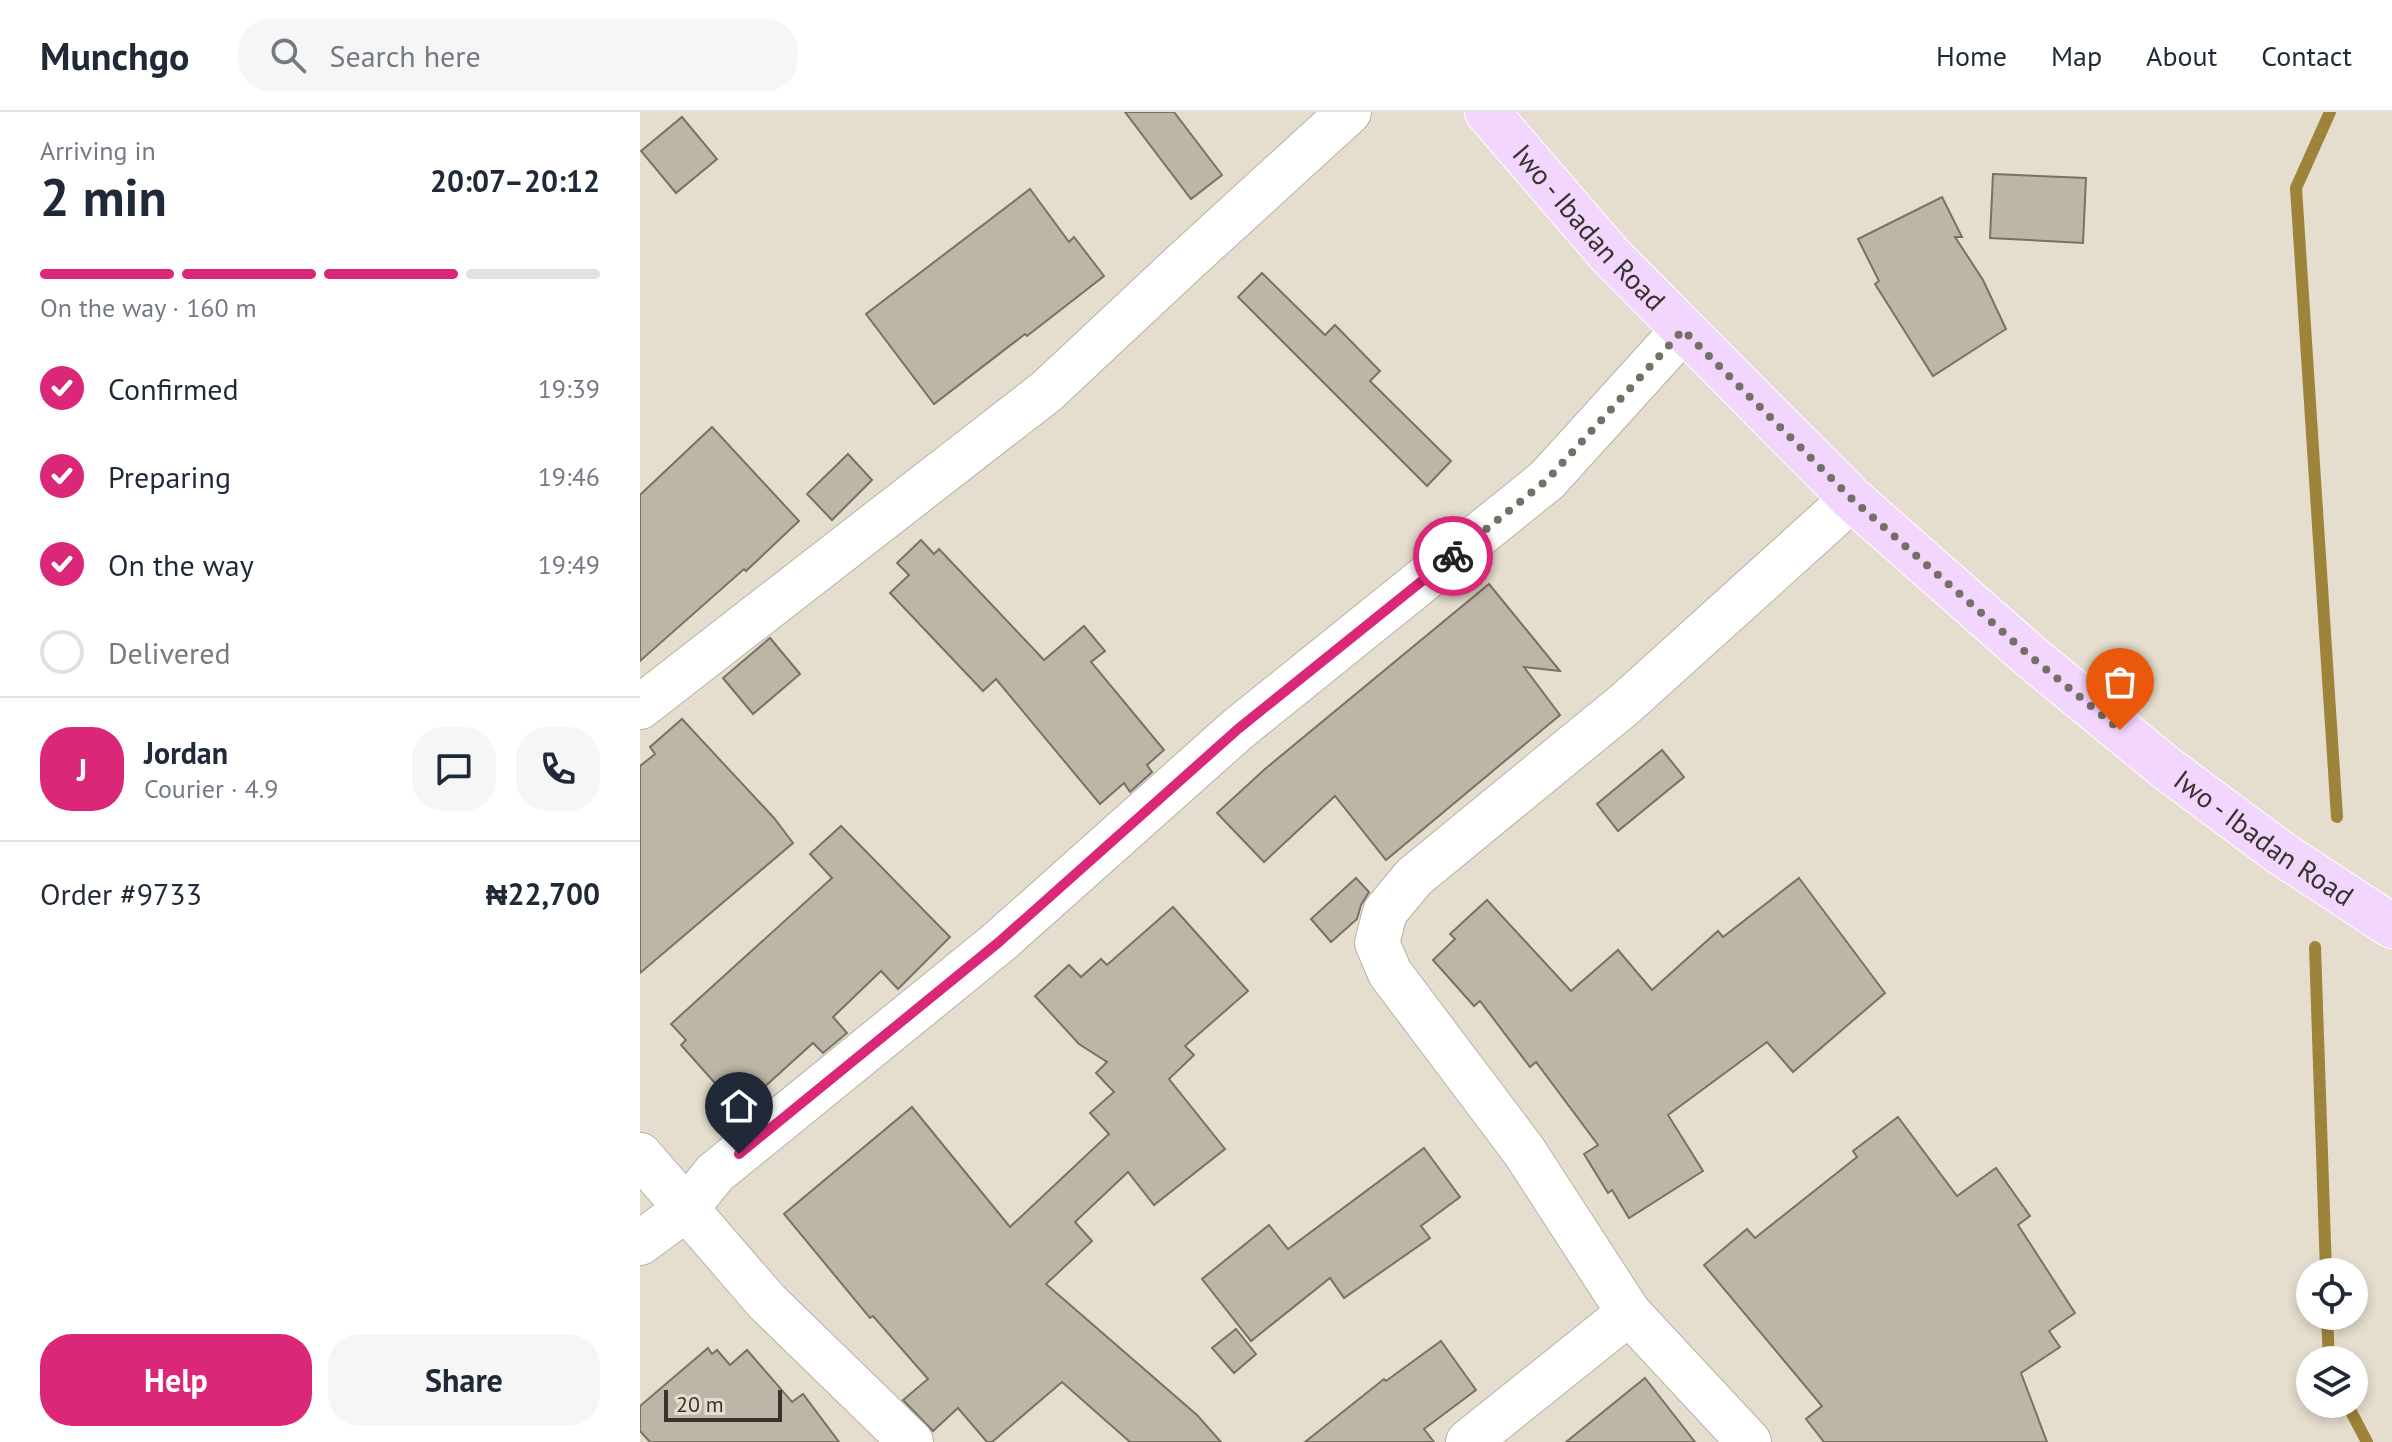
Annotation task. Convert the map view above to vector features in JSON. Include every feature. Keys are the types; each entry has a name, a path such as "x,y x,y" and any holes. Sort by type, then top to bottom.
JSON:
{"main road":[{"name":"Iwo - Ibadan Road","path":"1487,112 1610,255 1852,499 2030,656 2165,767 2282,854 2392,926"}],"street":[{"path":"640,707 1047,391 1349,112"},
{"path":"640,1243 686,1209 715,1173 999,942 1238,729 1547,480 1683,330"},
{"path":"1749,1442 1629,1313 1524,1151 1390,973 1377,943 1385,912 1414,877 1625,704 1852,499"},
{"path":"640,1155 767,1302 911,1442"},
{"path":"1468,1442 1629,1313"}],"building":[{"path":"1125,112 1174,112 1222,175 1191,199"},
{"path":"682,117 717,159 676,193 641,151"},
{"path":"1993,174 2086,178 2083,243 1990,238"},
{"path":"1030,189 1069,242 1074,237 1104,276 934,404 866,314"},
{"path":"1942,197 1962,237 1955,237 1983,280 2006,329 1933,376 1875,284 1879,281 1858,239"},
{"path":"1262,273 1325,335 1335,325 1380,371 1370,381 1451,461 1427,486 1238,297"},
{"path":"712,427 799,521 746,571 744,569 640,661 640,495"},
{"path":"848,454 872,480 832,520 807,494"},
{"path":"921,540 934,554 939,549 1044,660 1084,626 1105,651 1091,662 1164,750 1147,765 1152,772 1130,792 1124,783 1100,804 996,679 983,691 890,593 909,575 897,563"},
{"path":"1489,584 1560,671 1524,667 1560,715 1386,860 1335,796 1264,862 1217,813 1265,769"},
{"path":"770,638 800,674 753,714 723,678"},
{"path":"682,719 774,818 793,843 640,973 640,766 655,754 650,747"},
{"path":"1662,750 1684,777 1618,831 1597,804"},
{"path":"841,826 950,937 898,989 881,971 833,1017 847,1033 823,1053 813,1043 739,1110 681,1045 686,1040 671,1024 832,878 810,854"},
{"path":"1356,878 1369,892 1357,919 1331,942 1311,919"},
{"path":"1799,878 1885,993 1793,1072 1767,1042 1668,1115 1703,1171 1629,1218 1612,1190 1608,1193 1584,1154 1598,1145 1536,1062 1530,1067 1480,1001 1474,1006 1433,960 1455,939 1450,934 1487,900 1571,991 1618,950 1652,990 1718,931 1723,937"},
{"path":"1173,907 1248,991 1185,1046 1194,1055 1169,1079 1225,1149 1154,1205 1128,1172 1075,1222 1092,1241 1046,1284 1197,1415 1221,1442 1130,1442 1062,1382 992,1442 987,1442 958,1408 933,1431 903,1400 928,1379 873,1316 870,1318 784,1214 912,1107 1010,1227 1109,1134 1090,1113 1114,1092 1096,1073 1107,1062 1079,1044 1035,996 1069,965 1081,977 1101,959 1107,965"},
{"path":"1898,1117 1957,1196 1996,1168 2030,1216 2018,1225 2075,1313 2049,1331 2060,1347 2021,1373 2047,1442 1824,1442 1806,1419 1822,1406 1704,1265 1747,1229 1755,1238 1857,1157 1853,1151"},
{"path":"1424,1148 1460,1197 1421,1226 1430,1238 1344,1298 1330,1278 1251,1341 1202,1279 1269,1225 1288,1249"},
{"path":"1236,1329 1256,1354 1234,1373 1212,1348"},
{"path":"1441,1341 1476,1390 1424,1429 1434,1442 1305,1442 1384,1379 1386,1381"},
{"path":"708,1348 712,1354 717,1350 730,1365 747,1350 792,1402 803,1394 839,1442 650,1442 640,1431 640,1406"},
{"path":"1645,1378 1695,1442 1566,1442"}],"waterway":[{"path":"2330,112 2296,188 2337,817"},
{"path":"2315,947 2326,1258"},
{"path":"2328,1330 2328,1346"},
{"path":"2354,1418 2367,1442"}],"way so far":[{"path":"1453,556 1547,480 1683,330 1852,499 2030,656 2120,730"}],"route":[{"path":"739,1154 999,942 1238,729 1453,556"}]}
